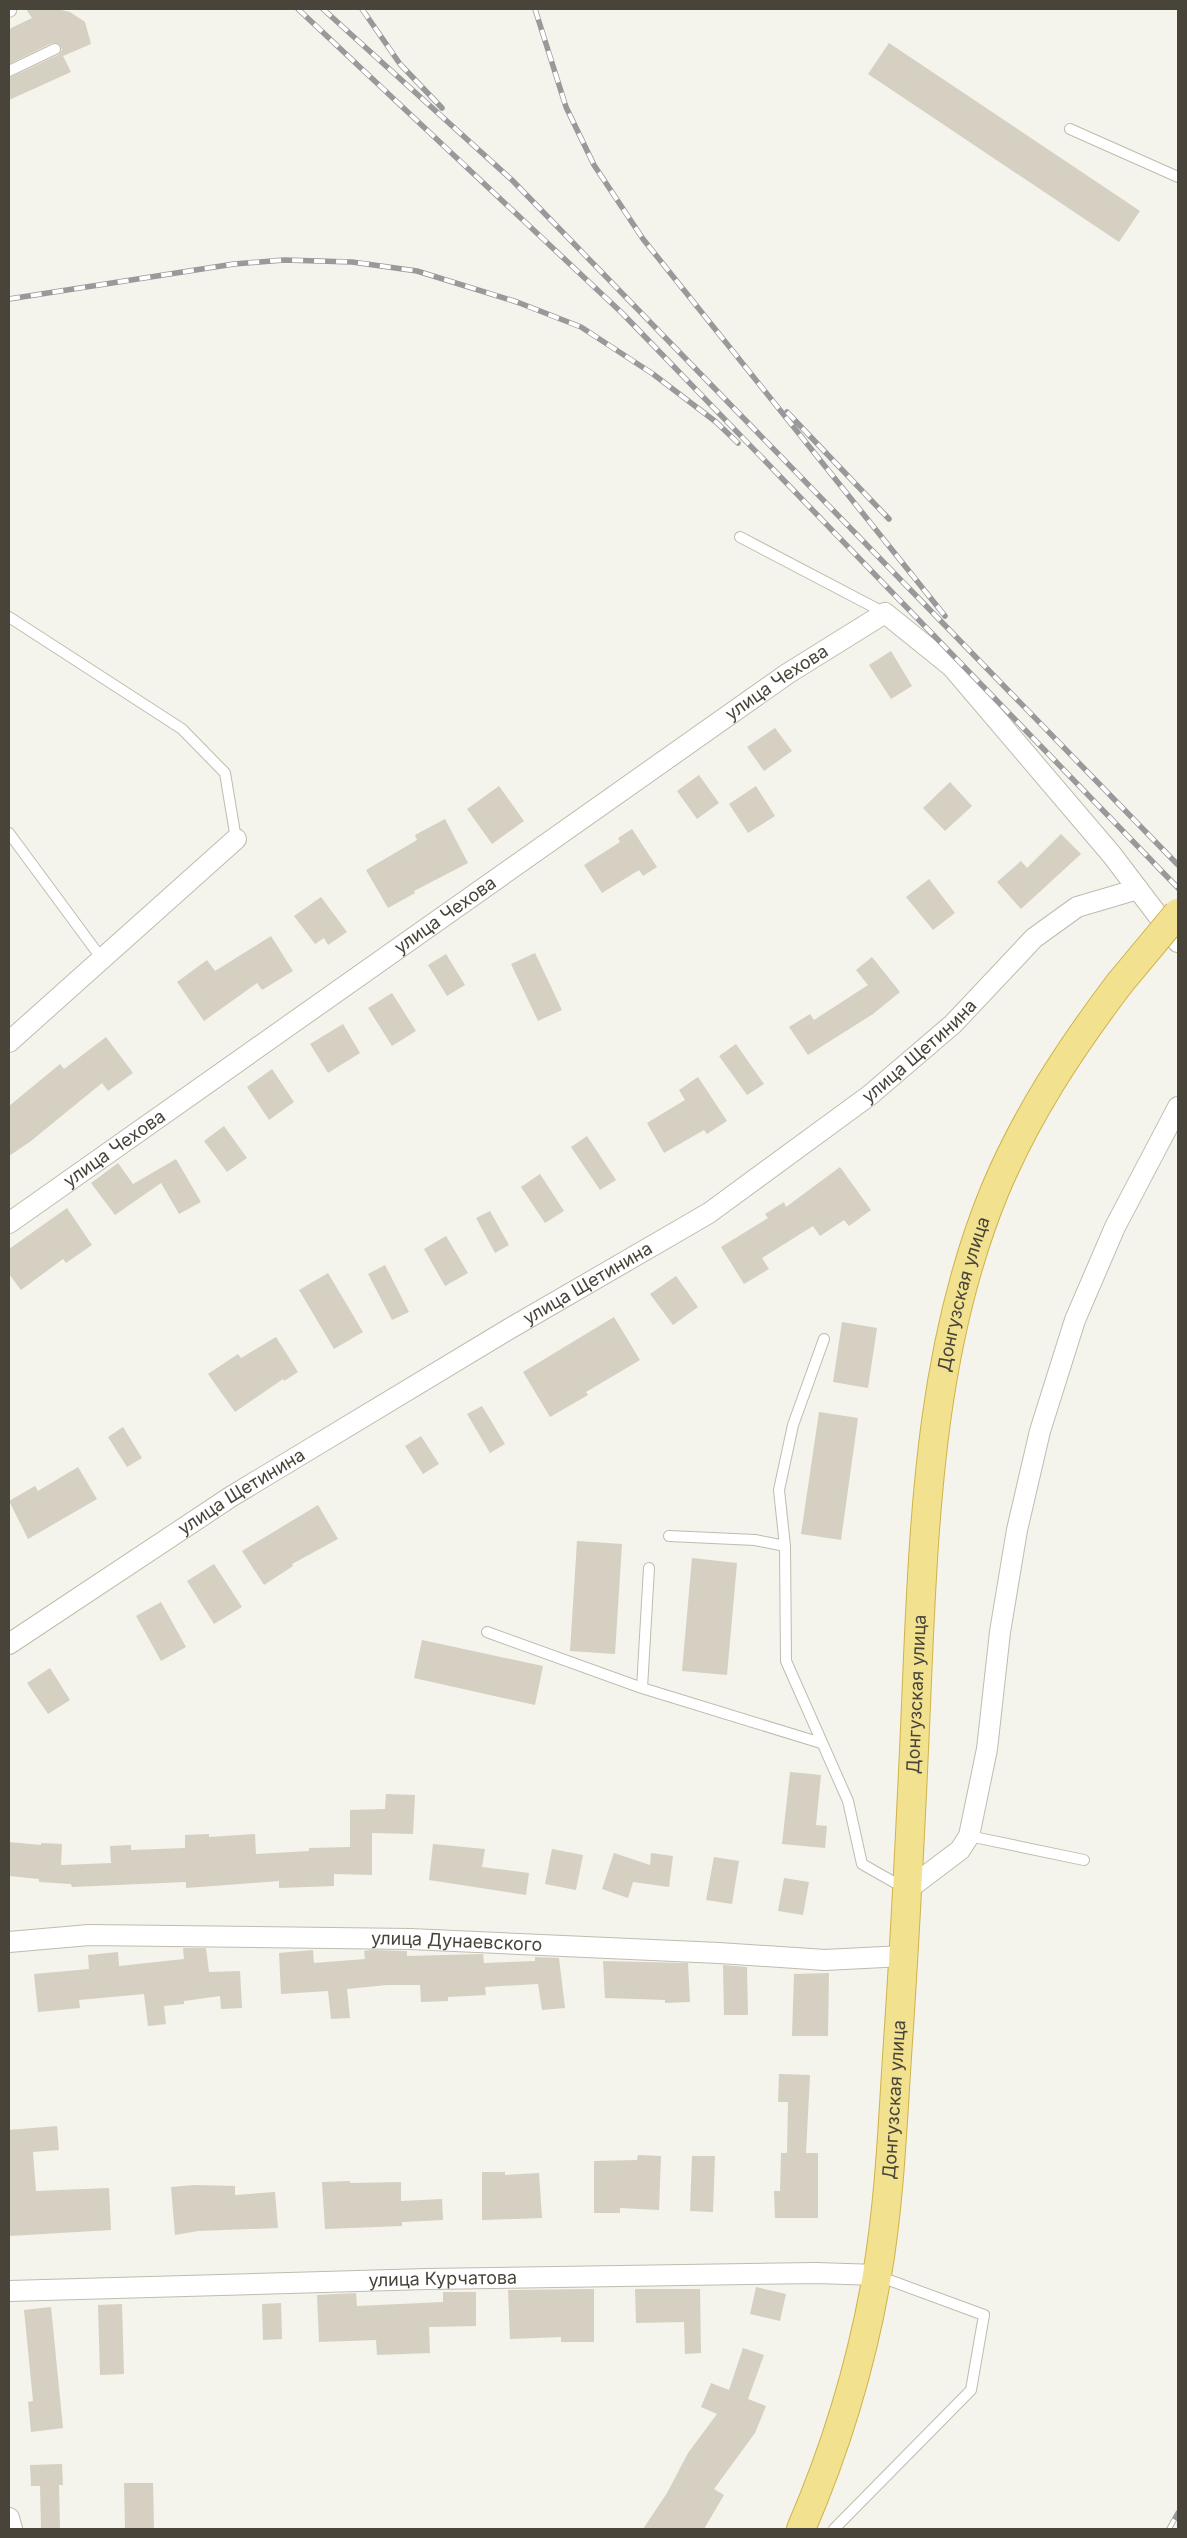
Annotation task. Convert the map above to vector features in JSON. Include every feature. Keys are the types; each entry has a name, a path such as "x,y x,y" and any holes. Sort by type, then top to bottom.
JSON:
{"highway":[{"name":"Донгузская улица","path":"801,2529 820,2486 854,2380 877,2275 888,2187 908,1890 922,1584 933,1438 947,1351 970,1262 999,1182 1031,1116 1072,1046 1119,984 1178,913"}],"street":[{"path":"885,613 952,666 1112,855 1178,942"},
{"name":"улица Чехова","path":"9,1223 787,674 885,613"},
{"path":"9,1042 236,839"},
{"name":"улица Щетинина","path":"9,1644 232,1496 708,1212 870,1096 952,1024 1034,938 1077,907 1138,889"},
{"path":"908,1890 960,1850 969,1836 987,1749 1000,1632 1016,1530 1040,1431 1075,1320 1115,1227 1178,1107"},
{"name":"улица Дунаевского","path":"9,1942 89,1935 410,1939 825,1960 903,1956"},
{"name":"улица Курчатова","path":"9,2291 447,2278 816,2273 877,2275"},
{"path":"9,2518 12,2529"}],"lane":[{"path":"9,12 11,11 10,9"},
{"path":"9,71 55,49"},
{"path":"1070,129 1178,177"},
{"path":"740,537 885,613"},
{"path":"9,618 182,730 225,774 236,839"},
{"path":"9,833 102,959"},
{"path":"824,1339 793,1425 779,1490 785,1546 786,1661 848,1802 862,1864 908,1890"},
{"path":"670,1536 755,1540 785,1546"},
{"path":"642,1688 649,1568"},
{"path":"487,1632 642,1688 821,1743"},
{"path":"969,1836 1084,1860"},
{"path":"834,2529 971,2390 984,2316 877,2275"}],"building":[{"path":"26,9 57,9 70,12 85,22 91,44 63,56 71,72 9,100 9,78 58,55 62,50 59,44 52,43 9,64 9,29 32,18"},
{"path":"889,43 1140,211 1119,242 868,74"},
{"path":"891,651 912,686 891,699 869,665"},
{"path":"775,728 792,751 764,771 747,747"},
{"path":"699,775 719,803 697,819 677,791"},
{"path":"950,782 972,806 945,831 923,808"},
{"path":"499,786 524,821 492,844 467,809"},
{"path":"756,786 775,816 748,833 729,804"},
{"path":"445,819 468,863 414,891 415,893 388,908 366,870 417,840 415,835"},
{"path":"632,829 657,867 643,876 639,870 602,893 584,865 620,842 618,838"},
{"path":"1061,834 1081,854 1021,909 997,882 1021,861 1027,868"},
{"path":"929,879 955,913 933,930 906,897"},
{"path":"321,897 347,932 328,945 324,938 315,944 294,916"},
{"path":"271,936 293,971 262,990 257,983 204,1021 177,982 207,960 215,971"},
{"path":"535,953 562,1010 538,1021 511,964"},
{"path":"446,954 465,985 447,996 428,965"},
{"path":"872,957 900,992 873,1014 808,1055 789,1027 810,1014 814,1020 868,985 856,970"},
{"path":"392,993 416,1031 392,1046 368,1008"},
{"path":"343,1024 360,1053 328,1073 310,1044"},
{"path":"106,1037 133,1073 108,1091 102,1083 31,1141 9,1156 9,1106 60,1064 64,1069"},
{"path":"736,1044 764,1084 747,1095 719,1056"},
{"path":"272,1069 294,1102 269,1120 247,1087"},
{"path":"698,1077 727,1121 707,1134 704,1130 664,1153 647,1123 685,1100 679,1090"},
{"path":"224,1126 247,1158 227,1172 204,1141"},
{"path":"587,1136 616,1180 600,1190 571,1147"},
{"path":"176,1159 201,1202 179,1214 161,1183 115,1215 91,1183 118,1163 133,1184"},
{"path":"840,1167 871,1210 849,1226 844,1220 820,1236 813,1226 762,1258 769,1269 744,1284 721,1247 768,1218 765,1214 784,1202 786,1207"},
{"path":"540,1174 564,1211 545,1223 521,1187"},
{"path":"67,1208 92,1245 66,1263 63,1259 21,1290 9,1274 9,1249"},
{"path":"490,1211 509,1245 495,1253 476,1218"},
{"path":"446,1236 468,1273 445,1286 424,1249"},
{"path":"385,1265 409,1312 392,1320 368,1274"},
{"path":"328,1273 363,1332 334,1349 299,1290"},
{"path":"676,1276 698,1307 673,1325 650,1294"},
{"path":"614,1317 640,1360 586,1392 588,1395 550,1417 523,1372"},
{"path":"842,1322 877,1328 868,1388 833,1382"},
{"path":"276,1337 298,1372 284,1381 283,1379 235,1412 208,1374 238,1354 241,1358"},
{"path":"482,1406 505,1444 490,1453 467,1414"},
{"path":"819,1412 858,1418 841,1540 801,1534"},
{"path":"123,1427 142,1458 127,1467 108,1437"},
{"path":"421,1436 439,1464 423,1474 405,1446"},
{"path":"78,1467 97,1499 28,1539 9,1501 35,1486 38,1491"},
{"path":"318,1505 338,1539 292,1564 293,1566 264,1585 242,1551"},
{"path":"577,1541 622,1544 615,1654 570,1651"},
{"path":"692,1558 737,1563 727,1675 682,1671"},
{"path":"214,1564 242,1607 214,1624 187,1581"},
{"path":"161,1602 186,1647 161,1661 136,1616"},
{"path":"422,1640 543,1666 535,1705 414,1678"},
{"path":"50,1668 70,1700 48,1714 27,1683"},
{"path":"790,1772 821,1775 816,1825 827,1826 825,1848 782,1844"},
{"path":"386,1794 415,1795 413,1834 372,1833 372,1875 334,1874 334,1886 279,1888 279,1881 186,1888 186,1882 72,1887 71,1884 39,1882 39,1879 9,1876 9,1842 41,1845 41,1843 62,1844 61,1865 111,1863 110,1846 131,1845 131,1850 185,1848 185,1835 209,1834 209,1837 255,1834 256,1854 309,1851 309,1848 350,1847 350,1810 385,1809"},
{"path":"433,1844 485,1849 482,1867 529,1873 526,1895 429,1880"},
{"path":"552,1849 583,1855 576,1890 545,1884"},
{"path":"614,1853 650,1865 651,1853 673,1856 669,1887 633,1882 628,1898 602,1889"},
{"path":"714,1857 739,1861 732,1904 706,1900"},
{"path":"784,1878 809,1882 803,1915 778,1911"},
{"path":"183,1948 206,1948 209,1972 240,1971 242,2008 221,2009 220,1996 184,2001 184,2004 164,2006 166,2024 148,2026 144,1994 79,2000 80,2008 38,2012 34,1974 89,1969 88,1955 118,1952 119,1966 184,1959"},
{"path":"313,1950 314,1963 365,1959 364,1951 371,1950 407,1951 407,1956 483,1954 484,1963 535,1961 535,1957 559,1958 565,2008 542,2010 538,1984 485,1987 486,1995 448,1997 448,2001 421,2002 420,1985 387,1985 347,1989 350,2018 331,2019 328,1991 281,1994 279,1953"},
{"path":"603,1961 688,1963 690,2002 665,2003 665,2000 605,1998"},
{"path":"723,1965 747,1967 748,2015 724,2015"},
{"path":"829,1973 828,2036 792,2036 794,1974"},
{"path":"779,2074 810,2075 806,2153 818,2153 818,2218 775,2218 774,2191 780,2191 781,2153 787,2153 788,2102 778,2102"},
{"path":"57,2126 59,2150 33,2152 36,2191 109,2188 111,2230 9,2236 9,2130"},
{"path":"638,2155 661,2156 659,2210 620,2208 620,2213 594,2213 594,2161 637,2160"},
{"path":"692,2156 715,2156 713,2212 690,2211"},
{"path":"482,2172 505,2172 505,2175 539,2173 542,2218 482,2220"},
{"path":"350,2181 350,2183 401,2182 401,2201 442,2199 443,2220 402,2222 402,2226 325,2229 322,2182"},
{"path":"195,2185 235,2186 235,2195 275,2192 278,2228 198,2231 175,2235 171,2187"},
{"path":"756,2287 786,2294 780,2321 750,2314"},
{"path":"594,2289 594,2342 561,2342 561,2337 510,2339 508,2290"},
{"path":"635,2289 700,2289 701,2353 685,2354 684,2322 636,2323"},
{"path":"443,2292 476,2292 476,2326 429,2327 430,2353 377,2355 376,2340 319,2342 317,2295 356,2293 357,2306 443,2302"},
{"path":"281,2303 282,2339 263,2340 262,2304"},
{"path":"122,2304 124,2374 100,2375 98,2305"},
{"path":"51,2307 63,2428 31,2432 28,2402 33,2401 24,2310"},
{"path":"743,2348 764,2355 748,2399 766,2406 755,2433 714,2489 724,2495 704,2529 643,2529 667,2493 688,2453 717,2414 701,2407 711,2383 729,2390"},
{"path":"62,2464 63,2485 59,2485 60,2529 41,2529 40,2486 31,2486 30,2465"},
{"path":"124,2483 153,2483 154,2529 125,2529"}],"railway":[{"path":"298,9 622,313 1178,888"},
{"path":"323,9 512,180 1178,865"},
{"path":"362,9 400,64 442,108"},
{"path":"535,9 566,107 594,165 643,239 945,616"},
{"path":"9,299 234,264 284,260 352,262 417,271 517,302 581,327 653,374 716,422 738,443"},
{"path":"787,412 889,519"},
{"path":"1169,2529 1178,2513"}]}
